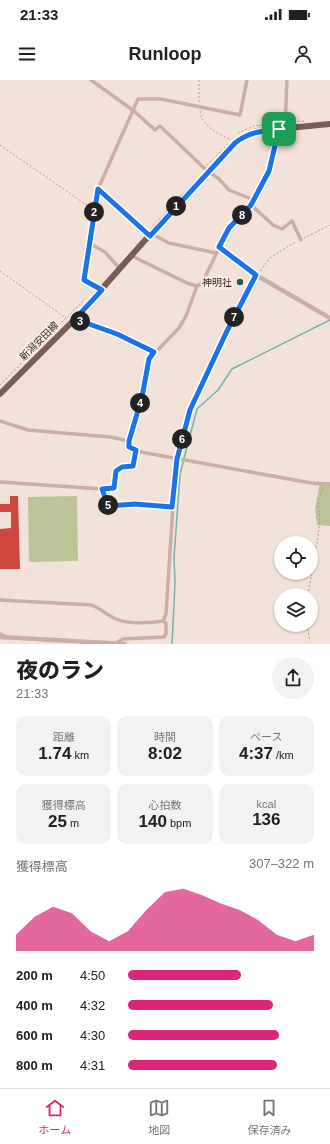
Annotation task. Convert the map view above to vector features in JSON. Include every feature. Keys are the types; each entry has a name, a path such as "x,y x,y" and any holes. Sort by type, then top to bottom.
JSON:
{"main road":[{"name":"新潟安田線","path":"0,394 73,321 235,143 247,134 257,131 330,124"}],"street":[{"path":"92,80 134,111 155,130 160,126 208,171 219,179 229,190 254,200"},
{"path":"102,290 84,280 88,243 98,189 134,111 138,99 161,99 240,115 247,80"},
{"path":"287,80 282,128 269,171 251,205 229,228 202,283 197,286 186,316 179,328 154,352 149,359 142,397 129,441 129,447 136,450 177,459 323,485 330,484"},
{"path":"98,189 151,235 169,243 216,253"},
{"path":"251,205 273,225 282,229 292,221 301,240"},
{"path":"88,243 105,252 120,269"},
{"path":"219,247 256,275 330,318"},
{"path":"132,256 187,283 197,286"},
{"path":"163,621 166,614 172,507 177,459 190,410 226,333 256,275"},
{"path":"73,321 117,334 154,352"},
{"path":"0,421 28,430 110,437 129,441"},
{"path":"0,482 102,489 114,488 116,471 122,467 133,466 136,450"},
{"path":"102,489 108,506 135,504 172,507"},
{"path":"0,600 92,605 118,620 149,623 163,621"},
{"path":"116,644 123,639 164,637 166,634 166,623 163,621"},
{"path":"0,635 7,637 125,644"}],"path":[{"path":"199,80 200,115 210,128 235,143"},
{"path":"0,144 94,211"},
{"path":"256,275 270,258 294,242 330,225"},
{"path":"0,271 73,321"},
{"path":"309,588 320,519 318,502 323,485"},
{"path":"308,632 310,641"}],"green space":[{"path":"320,482 330,482 330,526 317,525 315,509"},
{"path":"77,496 78,561 29,562 28,497"}],"building":[{"path":"10,496 18,496 20,569 0,569 0,529 11,528 11,512 0,512 0,504 10,504"}],"waterway":[{"path":"172,644 175,583 174,558 180,474 197,409 218,390 232,369 330,320"}],"place":[{"name":"神明社","path":"240,282"}],"route":[{"path":"279,129 269,171 251,205 229,228 219,247 256,275 210,366 186,421 177,459 172,507 135,504 108,506 102,489 114,488 116,471 122,467 133,466 136,450 129,447 129,441 142,397 149,359 154,352 117,334 75,319 102,290 84,280 88,243 98,189 119,206 150,236 179,202 241,138 247,134 257,131 279,129"}]}
